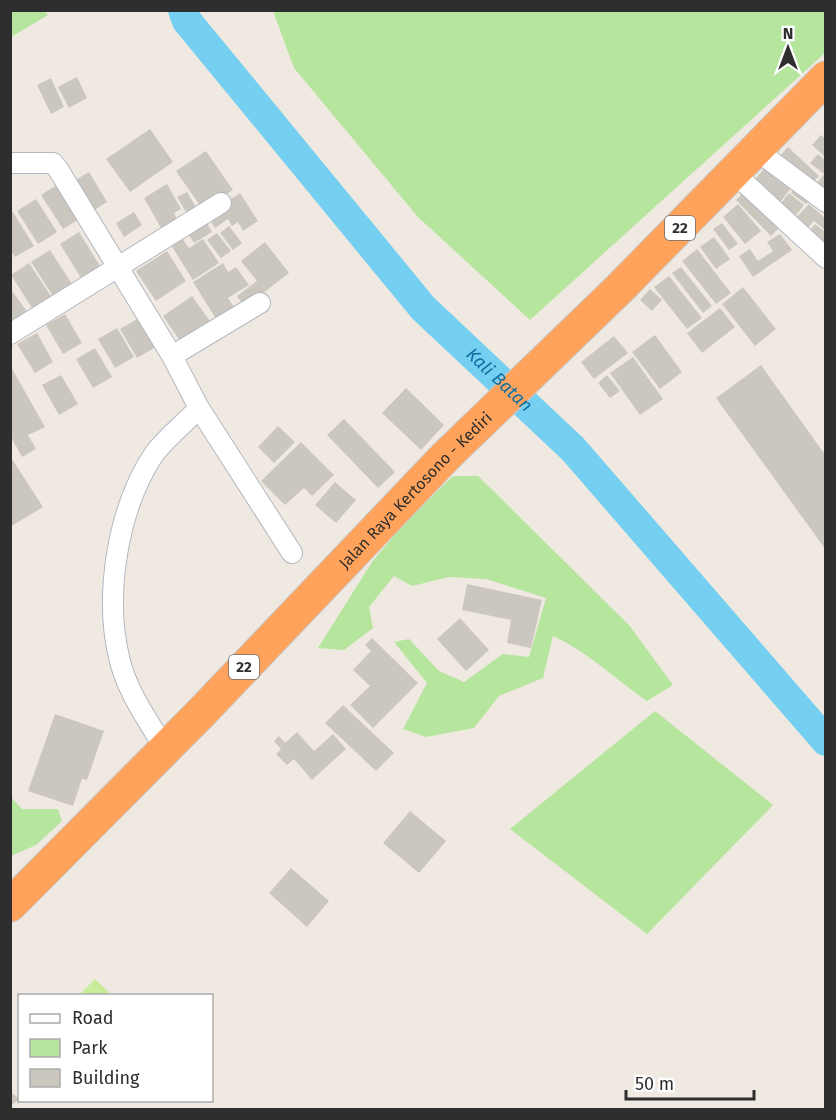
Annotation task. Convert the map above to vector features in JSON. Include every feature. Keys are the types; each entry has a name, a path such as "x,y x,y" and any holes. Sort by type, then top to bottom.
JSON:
{"highway":[{"name":"Jalan Raya Kertosono - Kediri","path":"10,905 164,747 201,713 476,428 734,173 825,78"}],"street":[{"path":"756,150 825,202"},
{"path":"10,163 52,163 64,178 172,356 199,408 292,553"},
{"path":"734,173 825,258"},
{"path":"10,334 221,203"},
{"path":"172,356 260,303"},
{"path":"164,747 138,705 119,658 115,626 118,552 126,508 144,472 156,452 199,408"}],"green space":[{"path":"11,10 44,11 48,15 11,37"},
{"path":"273,11 825,11 825,53 530,320 418,217 294,68"},
{"path":"453,476 478,476 629,625 673,685 647,701 590,658 553,636 543,678 499,696 474,728 426,737 403,729 427,683 394,642 409,639 439,671 464,682 503,654 529,657 546,598 486,579 449,577 412,586 394,576 369,607 373,628 344,650 318,648 372,562 408,519"},
{"path":"655,711 773,805 647,934 510,829"},
{"path":"11,797 22,809 58,809 62,821 36,845 11,856"},
{"path":"95,979 111,994 80,994"}],"building":[{"path":"77,77 87,98 69,108 58,87"},
{"path":"51,78 64,107 51,114 37,85"},
{"path":"150,129 173,162 130,192 106,159"},
{"path":"821,135 826,139 826,158 812,145"},
{"path":"788,147 819,176 809,187 777,159"},
{"path":"206,151 233,190 203,210 176,171"},
{"path":"818,154 826,161 826,198 813,188 824,174 810,163"},
{"path":"768,164 794,184 778,205 751,184"},
{"path":"89,172 107,202 91,212 72,182"},
{"path":"60,183 82,217 63,229 41,195"},
{"path":"167,184 181,209 174,213 177,219 161,228 144,198"},
{"path":"797,185 812,197 806,204 791,193"},
{"path":"745,191 780,227 771,236 736,200"},
{"path":"187,192 196,207 186,212 177,197"},
{"path":"240,193 258,221 243,231 238,222 232,226 228,219 215,228 207,215"},
{"path":"789,193 804,205 792,220 777,208"},
{"path":"36,199 57,232 38,244 17,211"},
{"path":"738,204 761,231 745,244 723,217"},
{"path":"809,204 826,219 826,231 814,221 802,234 791,223"},
{"path":"13,212 34,246 15,257 10,250 10,213"},
{"path":"134,212 142,225 124,237 116,223"},
{"path":"206,221 212,232 194,243 187,232"},
{"path":"722,223 738,244 729,250 713,229"},
{"path":"815,224 826,233 826,242 821,247 806,235"},
{"path":"229,226 242,243 233,250 220,233"},
{"path":"79,232 100,266 81,278 60,244"},
{"path":"217,233 231,251 221,258 207,240"},
{"path":"780,234 792,250 753,277 739,256 750,249 758,261 773,251 767,242"},
{"path":"180,235 189,248 203,239 219,263 193,280 169,242"},
{"path":"714,237 730,259 716,269 700,247"},
{"path":"265,242 289,273 245,307 237,296 257,281 241,261"},
{"path":"697,249 731,293 716,304 682,261"},
{"path":"50,250 72,284 53,296 31,262"},
{"path":"167,251 186,281 156,301 136,271"},
{"path":"29,263 51,296 32,308 11,275"},
{"path":"223,263 228,272 236,267 249,285 228,298 236,310 218,322 193,282"},
{"path":"681,267 712,306 703,313 672,273"},
{"path":"669,276 702,318 687,329 654,287"},
{"path":"743,287 776,329 755,346 722,304"},
{"path":"10,288 28,313 10,325"},
{"path":"650,289 662,300 652,311 640,300"},
{"path":"192,296 212,324 183,345 163,316"},
{"path":"720,308 735,327 702,353 687,333"},
{"path":"65,314 82,343 63,354 46,325"},
{"path":"139,318 156,347 137,358 120,329"},
{"path":"117,328 134,357 115,368 98,339"},
{"path":"37,333 53,362 35,373 17,344"},
{"path":"655,335 682,372 660,389 632,352"},
{"path":"614,336 628,353 594,379 581,362"},
{"path":"95,348 112,377 93,388 76,359"},
{"path":"633,357 663,399 640,415 610,373"},
{"path":"10,365 45,427 28,435 36,449 22,457 10,435"},
{"path":"761,365 826,456 826,550 716,398"},
{"path":"61,375 78,404 59,415 42,385"},
{"path":"607,375 620,391 610,398 598,383"},
{"path":"406,388 444,425 421,450 382,413"},
{"path":"344,419 395,472 378,488 327,435"},
{"path":"278,426 295,442 274,463 258,447"},
{"path":"301,442 334,475 312,496 304,488 285,505 261,481"},
{"path":"10,456 43,507 10,527"},
{"path":"335,482 356,500 336,523 315,505"},
{"path":"467,584 542,600 531,648 507,643 511,620 462,610"},
{"path":"460,618 489,650 466,671 437,639"},
{"path":"372,638 418,683 373,728 350,705 370,686 353,670 371,651 365,645"},
{"path":"343,705 394,753 376,771 325,723"},
{"path":"55,714 104,731 87,780 82,779 73,806 28,791"},
{"path":"297,732 314,751 333,734 346,749 312,780 294,759 287,765 276,754 281,749 274,741 279,736 285,743"},
{"path":"410,811 446,841 419,873 383,843"},
{"path":"291,868 329,901 307,927 269,893"},
{"path":"10,1091 18,1100 10,1107"}],"waterway":[{"name":"Kali Batan","path":"183,10 187,21 423,308 573,449 826,741"}]}
